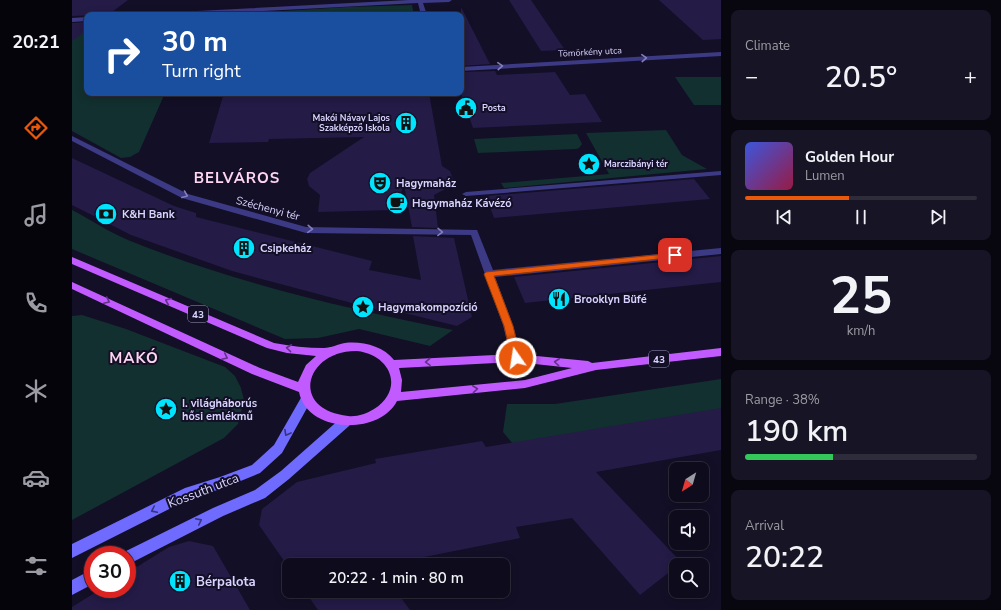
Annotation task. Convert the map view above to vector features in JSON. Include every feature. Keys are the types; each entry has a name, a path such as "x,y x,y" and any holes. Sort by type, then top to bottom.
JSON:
{"main road":[{"name":"43","path":"72,260 274,347 328,352"},
{"name":"43","path":"72,285 305,394"},
{"name":"43","path":"596,366 516,358 391,364 382,355 370,349 356,347 341,348 328,352 317,359 309,368 304,378 305,394 315,411 328,418 345,422 374,416 386,408 394,397 525,384 596,366 721,352"},
{"path":"391,364 396,374 398,386 394,397"},
{"name":"Kossuth utca","path":"72,550 190,492 221,483 256,469 278,449 305,394"},
{"path":"136,553 218,512 260,494 285,475 345,422"},
{"path":"72,588 84,581"}],"street":[{"path":"201,12 344,2 420,2 449,0"},
{"path":"420,2 423,12"},
{"path":"72,20 84,19"},
{"name":"Tömörkény utca","path":"464,69 721,54"},
{"name":"Széchenyi tér","path":"72,138 185,196 306,230 474,232 489,274"},
{"path":"466,194 721,173"},
{"path":"516,358 508,326 489,274 721,251"}],"green space":[{"path":"412,5 413,12 264,12"},
{"path":"84,23 84,96 164,96 139,152 130,157 121,158 72,131 72,24"},
{"path":"675,77 721,77 721,105 694,105"},
{"path":"666,130 682,155 707,169 504,188 501,183 609,174 586,133"},
{"path":"577,134 582,144 576,149 478,153 474,139"},
{"path":"72,210 128,240 207,269 329,303 453,330 430,346 359,329 318,338 285,339 72,249"},
{"path":"82,315 126,329 225,367 235,376 241,388 244,400 238,424 224,438 72,520 72,316"},
{"path":"721,379 721,412 513,444 503,432 507,404 555,404"}],"building":[{"path":"72,0 128,0 112,12 84,12 84,16 72,16"},
{"path":"509,0 531,0 565,50 541,51"},
{"path":"659,0 721,0 721,39 703,40"},
{"path":"464,13 490,64 464,66"},
{"path":"84,22 84,32 72,41 72,23"},
{"path":"495,71 497,75 555,72 570,95 585,94 602,122 473,128 462,96 464,96 464,72"},
{"path":"223,96 430,96 442,166 450,171 453,179 449,187 434,195 438,228 412,227 404,185 394,210 318,212 320,195 309,186 307,179 310,173 364,137 269,139 268,142 209,143"},
{"name":"Csipkeház","path":"72,158 174,206 196,213 196,217 372,261 369,270 421,280 413,236 454,238 472,317 457,326 380,307 378,310 232,271 131,235 72,205"},
{"path":"694,179 710,199 494,218 486,196"},
{"path":"721,256 721,282 525,303 514,277"},
{"path":"721,408 721,450 596,472 677,558 669,558 669,572 640,595 572,518 516,527 520,538 419,558 282,558 259,525 262,509 297,482 376,463 375,459 482,441 486,447"},
{"name":"Bérpalota","path":"189,541 213,546 250,610 72,610 72,607 86,598 136,598 136,567 169,547"},
{"path":"310,598 401,598 410,610 318,610"}],"place":[{"name":"Posta","path":"466,108"},
{"name":"Makói Návay Lajos Szakképző Iskola","path":"406,123"},
{"name":"Marczibányi tér","path":"589,164"},
{"name":"Hagymaház","path":"380,183"},
{"name":"Hagymaház Kávézó","path":"397,203"},
{"name":"K&H Bank","path":"106,214"},
{"name":"Csipkeház","path":"244,248"},
{"name":"Brooklyn Büfé","path":"559,299"},
{"name":"Hagymakompozíció","path":"363,307"},
{"name":"I. világháborús hősi emlékmű","path":"166,409"},
{"name":"Bérpalota","path":"180,581"}],"district":[{"name":"BELVÁROS","path":"237,178"},
{"name":"MAKÓ","path":"134,358"}],"route":[{"path":"516,358 508,326 489,274 675,255"}]}
